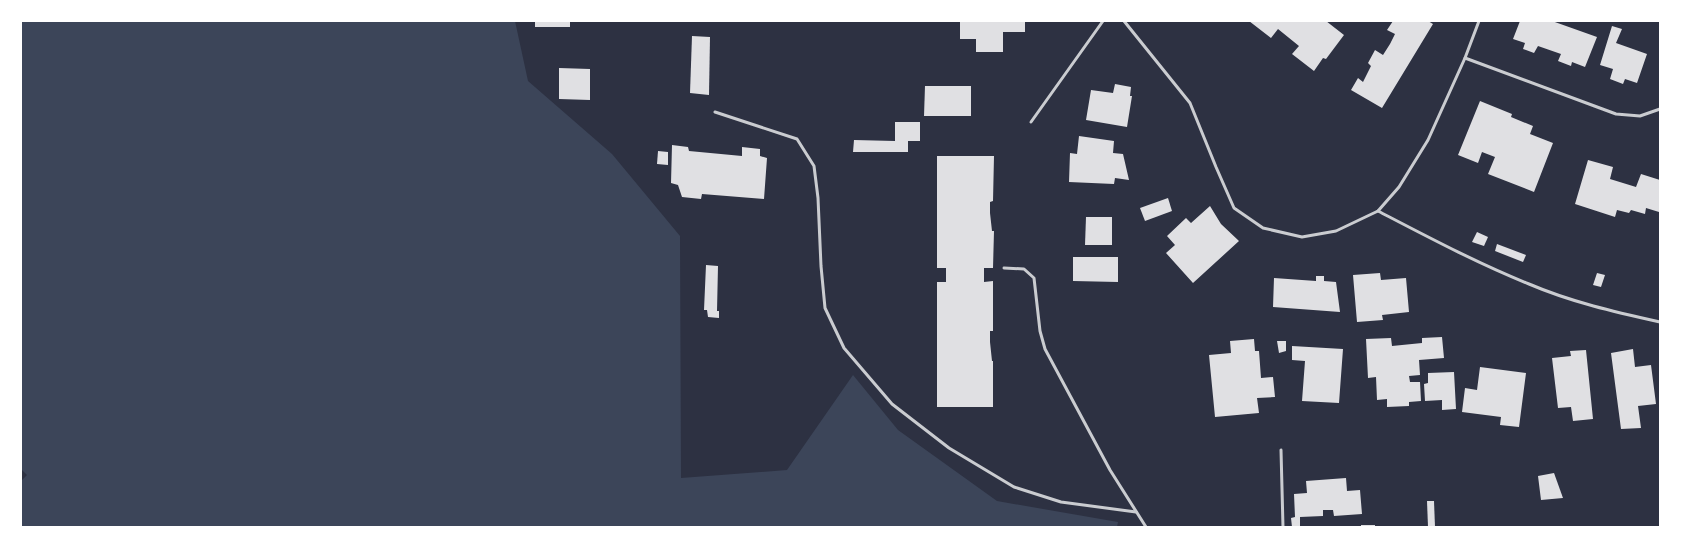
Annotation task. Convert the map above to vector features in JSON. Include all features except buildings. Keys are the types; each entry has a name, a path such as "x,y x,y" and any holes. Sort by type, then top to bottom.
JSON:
{"lane":[{"path":"1031,122 1103,21"},
{"path":"1124,21 1190,102 1216,168 1234,208 1263,228 1302,237 1336,231 1378,211 1399,187 1428,140 1465,58 1479,21"},
{"path":"1465,58 1616,114 1640,116 1660,108"},
{"path":"715,112 797,139 814,166 818,198 821,266 825,308 844,348 892,404 949,448 1014,487 1061,502 1136,512"},
{"path":"1378,211 1439,243 1529,284 1601,309 1660,322"},
{"path":"1004,268 1024,269 1034,278 1040,331 1045,349 1110,470 1146,527"},
{"path":"1281,450 1283,527"}],"shaded area":[{"path":"21,21 515,21 528,81 612,154 680,236 681,478 787,470 853,375 898,430 997,501 1118,522 1117,527 21,527 21,481 27,475 21,469"}]}
